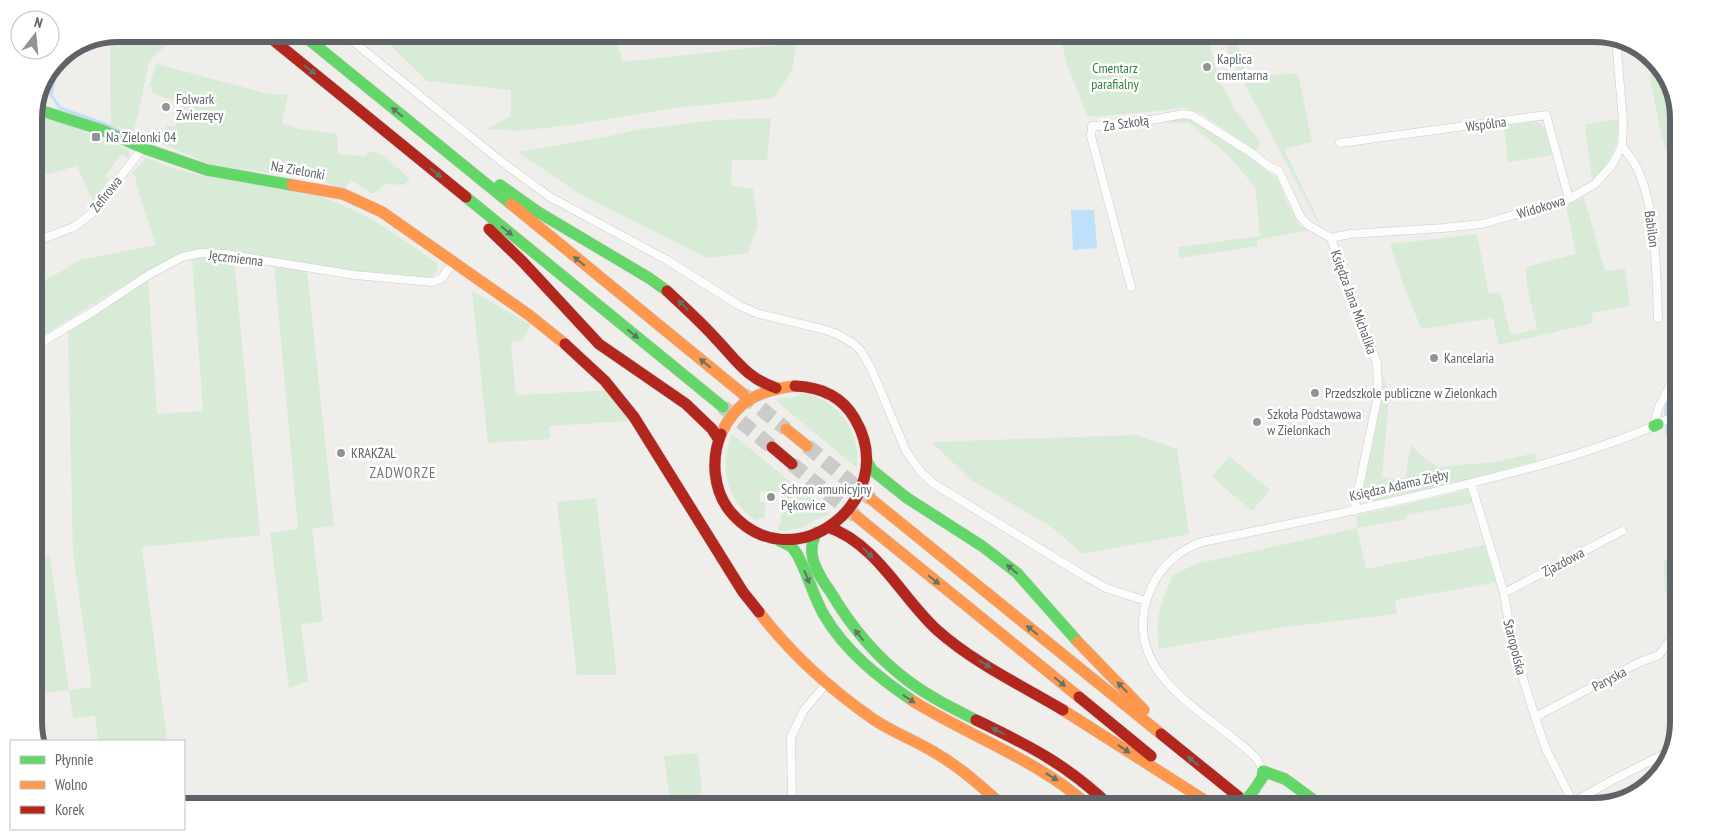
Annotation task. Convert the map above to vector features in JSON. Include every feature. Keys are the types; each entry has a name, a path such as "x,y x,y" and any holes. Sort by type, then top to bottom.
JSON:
{"main road":[{"path":"276,42 723,407"},
{"path":"312,42 743,394"},
{"name":"Na Zielonki","path":"43,111 102,130 143,148 207,170 343,194 382,212 529,315 575,352 605,381 624,404 656,451 743,592 775,634 826,684 875,720 953,764 969,775 994,798"},
{"path":"448,154 510,191 538,212 649,278 679,301 717,340 735,362 762,383 776,388"},
{"path":"455,189 483,224 522,260 586,332 606,350 699,416 716,432 718,440"},
{"path":"1080,798 1047,774 916,704 883,680 841,638 825,616 792,547 746,527 733,515 726,506 715,478 715,455 718,440 729,419 743,404 761,393 776,388 795,386 806,386 838,398 848,408 858,424 865,442 868,463 872,470 907,498 982,546 1017,573 1178,749"},
{"path":"786,430 807,446"},
{"path":"772,447 792,464"},
{"path":"778,540 799,538 817,532 841,518 855,502 863,483 868,463"},
{"path":"871,499 1240,798"},
{"path":"856,516 1202,798"},
{"path":"828,527 841,530 856,541 924,617 970,655 1064,710 1200,798"},
{"path":"817,532 812,539 811,548 818,574 855,630 879,657 893,670 924,692 1059,764 1090,786 1102,798"},
{"path":"1248,798 1262,778 1263,772 1285,779 1311,798"}],"street":[{"path":"354,42 502,162 550,197 667,260 740,306 759,314 826,330 846,338 858,348 867,360 906,452 921,472 934,484 1106,588 1146,601"},
{"name":"Widokowa","path":"1331,238 1350,234 1464,226 1490,222 1569,200 1595,184 1612,165 1622,146 1623,121 1617,47"},
{"name":"Za Szkołą","path":"1132,287 1091,136 1092,126 1117,126 1184,114 1193,116 1279,171"},
{"name":"Wspólna","path":"1340,143 1546,115 1569,200"},
{"name":"Babilon","path":"1622,146 1634,162 1641,178 1651,218 1658,318"},
{"name":"Zefirowa","path":"43,239 74,227 91,214 143,148"},
{"name":"Księdza Jana Michalika","path":"1279,171 1300,216 1308,224 1331,238 1349,294 1377,363 1378,395 1354,511"},
{"name":"Jęczmienna","path":"43,342 150,274 182,257 201,253 224,254 355,275 432,282 441,279 453,262"},
{"path":"1656,425 1658,409 1669,386"},
{"name":"Księdza Adama Zięby","path":"1263,772 1256,756 1175,692 1156,669 1146,647 1143,619 1146,601 1155,579 1167,564 1184,549 1195,544 1354,511 1557,461 1607,445 1670,418"},
{"name":"Staropolska","path":"1471,483 1504,593 1512,643 1535,717 1546,748 1571,798"},
{"name":"Zjazdowa","path":"1504,593 1622,530"},
{"name":"Paryska","path":"1535,717 1640,662 1659,655 1670,640"},
{"path":"792,798 791,737 804,710 826,684"},
{"path":"1584,798 1613,780 1662,755"}],"green space":[{"path":"170,42 149,62 133,132 111,125 110,43"},
{"path":"387,42 616,42 623,62 796,43 792,71 774,98 675,108 578,124 519,131 487,129 511,116 511,90 427,81"},
{"name":"Cmentarz parafialny","path":"1062,42 1210,42 1218,78 1234,108 1261,143 1255,151 1202,114 1185,107 1093,117 1087,115 1068,67"},
{"path":"1226,42 1237,42 1247,77 1298,73 1312,142 1284,149 1320,224 1314,216 1228,52"},
{"path":"156,64 269,94 288,94 282,123 300,129 337,134 338,154 365,156 370,151 384,156 410,179 404,185 386,184 373,194 351,180 344,189 319,180 212,165 145,137 148,130 163,136 167,125 175,127 184,105 151,92 152,87 149,87"},
{"path":"1650,67 1662,85 1668,103 1669,162 1661,133 1651,84"},
{"path":"1182,116 1192,118 1248,154 1278,180 1288,205 1300,226 1309,230 1257,240 1258,246 1179,258 1178,247 1260,236 1255,187 1229,156 1189,123 1163,122"},
{"path":"771,118 767,160 732,160 731,185 753,189 758,226 748,253 707,258 581,195 518,152 641,129 715,120"},
{"path":"43,119 59,121 130,152 128,159 122,154 105,176 109,179 93,201 77,166 43,175"},
{"path":"1620,119 1617,142 1612,154 1605,166 1592,181 1585,124"},
{"path":"1539,122 1545,130 1554,155 1508,162 1504,125"},
{"path":"146,157 186,172 314,194 349,208 375,222 437,263 437,271 429,279 353,273 268,260 181,254 147,271 43,335 43,282 80,260 156,245 136,184 137,179 132,174"},
{"path":"1584,197 1605,271 1625,269 1630,306 1592,313 1593,323 1499,345 1493,318 1424,329 1420,326 1390,244 1477,234 1489,294 1500,292 1511,335 1537,329 1527,286 1526,267 1576,254 1566,206"},
{"path":"201,256 234,259 260,535 142,547 167,740 98,740 95,716 73,718 69,690 92,687 73,554 68,330 148,278 157,414 203,411 192,258"},
{"path":"274,264 307,271 334,526 312,528 323,622 301,624 308,681 289,688 270,533 298,529"},
{"path":"472,291 531,325 522,341 511,342 516,395 613,390 629,421 549,426 550,439 488,443"},
{"path":"1383,374 1389,396 1382,478 1405,478 1411,445 1424,458 1438,467 1496,462 1535,453 1536,461 1374,504 1363,493 1383,391"},
{"path":"804,393 828,403 845,420 855,442 857,468 774,399 793,397"},
{"path":"1670,427 1670,442 1665,429"},
{"path":"732,434 830,514 802,528 790,529 789,531 778,530 781,519 782,492 760,491 760,502 765,502 765,518 756,521 746,513 732,493 728,482 726,458"},
{"path":"1136,435 1177,449 1189,534 1083,554 1050,526 971,480 932,442"},
{"path":"1229,456 1270,490 1252,511 1212,477"},
{"path":"1467,490 1473,503 1407,515 1407,519 1357,528 1356,516"},
{"path":"596,498 617,675 577,675 557,502"},
{"path":"1357,528 1366,569 1486,545 1499,582 1395,600 1397,614 1277,628 1159,649 1158,619 1173,575 1196,564"},
{"path":"1670,555 1670,601 1665,592 1664,561"},
{"path":"43,557 50,557 69,690 44,693"},
{"path":"698,753 702,792 696,798 670,798 664,756"}],"water":[{"path":"1071,210 1094,210 1097,248 1073,250"}],"waterway":[{"path":"55,77 51,95 60,108 127,134"}],"tunnel":[{"path":"743,394 786,429"},
{"path":"723,407 772,447"},
{"path":"807,446 871,499"},
{"path":"792,464 856,516"}],"traffic: fast":[{"path":"312,42 511,204"},
{"path":"43,111 102,130 143,148 207,170 292,185"},
{"path":"500,185 538,212 649,278 667,291"},
{"path":"466,197 723,407"},
{"path":"1654,426 1658,424"},
{"path":"868,463 872,470 907,498 982,546 1017,573 1078,642"},
{"path":"817,532 812,548 816,569 846,616 864,639 884,661 915,686 976,720"},
{"path":"780,541 792,547 797,554 820,608 832,628 852,652 875,673 913,701"},
{"path":"1254,790 1262,778 1263,771 1285,779 1311,798"},
{"path":"1248,798 1254,790"}],"traffic: slow":[{"path":"292,185 343,194 382,212 529,315 565,344"},
{"path":"511,204 743,394"},
{"path":"721,434 734,413 750,399 760,394 795,386"},
{"path":"786,429 807,446"},
{"path":"871,499 1161,734"},
{"path":"856,516 1079,697"},
{"path":"759,612 784,642 812,670 857,708 880,724 944,758 994,798"},
{"path":"1078,642 1144,710"},
{"path":"913,701 1026,762 1048,775 1079,798"},
{"path":"1063,710 1201,798"}],"traffic: jam":[{"path":"276,42 466,197"},
{"path":"489,229 522,261 599,344 686,404 712,429 719,440"},
{"path":"667,291 705,327 743,368 757,379 776,388"},
{"path":"565,344 605,381 634,417 743,592 759,612"},
{"path":"721,434 715,463 715,473 720,493 729,510 754,531 781,539 808,536 833,524 852,504 864,478 866,450 855,419 844,404 830,394 814,388 795,386"},
{"path":"772,447 792,464"},
{"path":"828,527 845,535 875,558 924,617 951,642 998,673 1063,710"},
{"path":"1079,697 1151,756"},
{"path":"976,720 1047,757 1079,779 1101,798"},
{"path":"1161,734 1240,798"}],"place":[{"name":"Kaplica cmentarna","path":"1207,67"},
{"name":"Folwark Zwierzęcy","path":"166,107"},
{"name":"Na Zielonki 04","path":"96,137"},
{"name":"Kancelaria","path":"1434,358"},
{"name":"Przedszkole publiczne w Zielonkach","path":"1315,393"},
{"name":"Szkoła Podstawowa w Zielonkach","path":"1257,422"},
{"name":"KRAKŻAL","path":"341,453"},
{"name":"Schron amunicyjny Pękowice","path":"771,497"}],"district":[{"name":"ZADWORZE","path":"403,473"}]}
